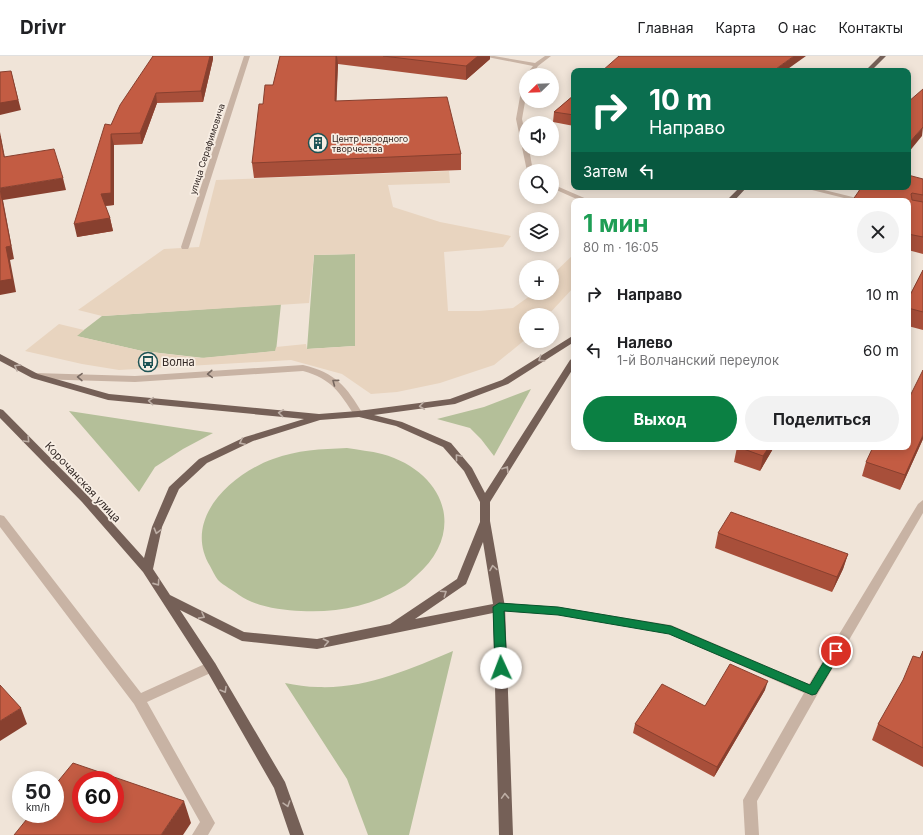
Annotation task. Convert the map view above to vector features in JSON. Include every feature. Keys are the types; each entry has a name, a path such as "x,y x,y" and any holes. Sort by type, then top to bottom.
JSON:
{"main road":[{"path":"871,68 883,56"},
{"path":"733,198 741,190"},
{"path":"0,357 35,376 108,397 319,417 358,414 452,402 505,382 571,340"},
{"path":"485,502 571,365"},
{"name":"Корочанская улица","path":"0,412 86,500 147,569 211,667 280,786 297,835"},
{"path":"358,414 399,424 448,445 468,470 485,502 485,521 499,607 506,835"},
{"path":"147,569 157,527 174,487 203,461 249,438 319,417"},
{"path":"393,628 462,581 485,521"},
{"path":"167,598 242,636 317,644 499,607"}],"street":[{"name":"улица Серафимовича","path":"185,247 247,56"},
{"path":"485,56 536,65"},
{"path":"534,68 548,56"},
{"path":"521,108 519,119 529,164"},
{"path":"559,189 580,198"},
{"path":"816,190 852,198"},
{"path":"35,376 135,379 303,368 321,372 340,386 358,414"},
{"path":"752,835 750,800 812,691 923,504"},
{"path":"0,519 139,700 208,823 199,835"},
{"path":"499,607 558,611 671,630 812,691"},
{"path":"139,700 211,667"}],"green space":[{"path":"355,254 355,346 307,349 314,255"},
{"path":"281,304 276,351 204,358 142,351 76,336 102,316"},
{"path":"531,389 494,456 470,428 437,419 484,407"},
{"path":"69,411 213,433 183,449 155,467 139,492"},
{"path":"347,448 382,454 403,462 421,474 434,488 442,504 444,522 441,540 432,559 416,576 401,588 378,599 353,607 327,611 285,610 261,605 246,599 218,580 203,549 202,532 207,515 215,500 227,487 242,475 257,466 282,456 309,450"},
{"path":"453,651 409,835 368,835 347,779 285,683 314,687 353,685 404,671"}],"shaded area":[{"path":"449,171 450,183 388,185 393,207 440,222 511,236 503,247 444,252 448,311 479,311 513,308 524,300 559,300 559,268 571,257 571,290 554,308 519,308 519,345 494,365 440,383 397,392 371,394 342,374 291,360 119,370 82,364 25,351 59,324 84,330 77,336 142,351 201,358 275,351 276,347 306,344 307,349 355,346 355,254 314,255 309,303 102,316 78,310 164,249 199,247 216,180"}],"building":[{"path":"153,56 210,56 201,91 156,93 140,133 111,134 111,193 101,194 110,218 74,224 105,124 111,125 120,105"},
{"path":"280,56 336,56 335,101 447,97 461,154 252,163 259,104 263,104 265,85 273,85"},
{"path":"383,56 478,56 466,66"},
{"path":"619,56 794,56 777,68 605,68"},
{"path":"11,71 18,100 0,103 0,72"},
{"path":"923,89 923,127 911,141 911,99"},
{"path":"571,98 571,115 554,112"},
{"path":"0,136 4,157 54,149 63,178 0,188"},
{"path":"911,176 923,179 923,195 911,194 912,200 923,202 923,237 911,235 911,198 854,198 860,190 911,190"},
{"path":"0,189 11,246 6,247 12,279 0,281"},
{"path":"923,270 923,312 911,309 911,293"},
{"path":"923,370 923,435 905,475 866,462 872,450 911,450 911,394"},
{"path":"746,450 767,450 763,456"},
{"path":"731,512 848,554 837,577 718,533"},
{"path":"923,651 923,748 878,724 903,680 913,656 920,658"},
{"path":"730,664 768,681 717,767 635,724 662,684 705,706"},
{"path":"0,685 21,708 0,721"},
{"path":"73,763 96,771 72,771 72,823 124,823 124,780 184,801 161,835 14,835 24,823 64,823 64,774"}],"place":[{"name":"Центр народного творчества","path":"318,143"},
{"name":"Волна","path":"148,362"}],"route":[{"path":"501,668 499,607 558,611 671,630 812,691 836,651"}]}
